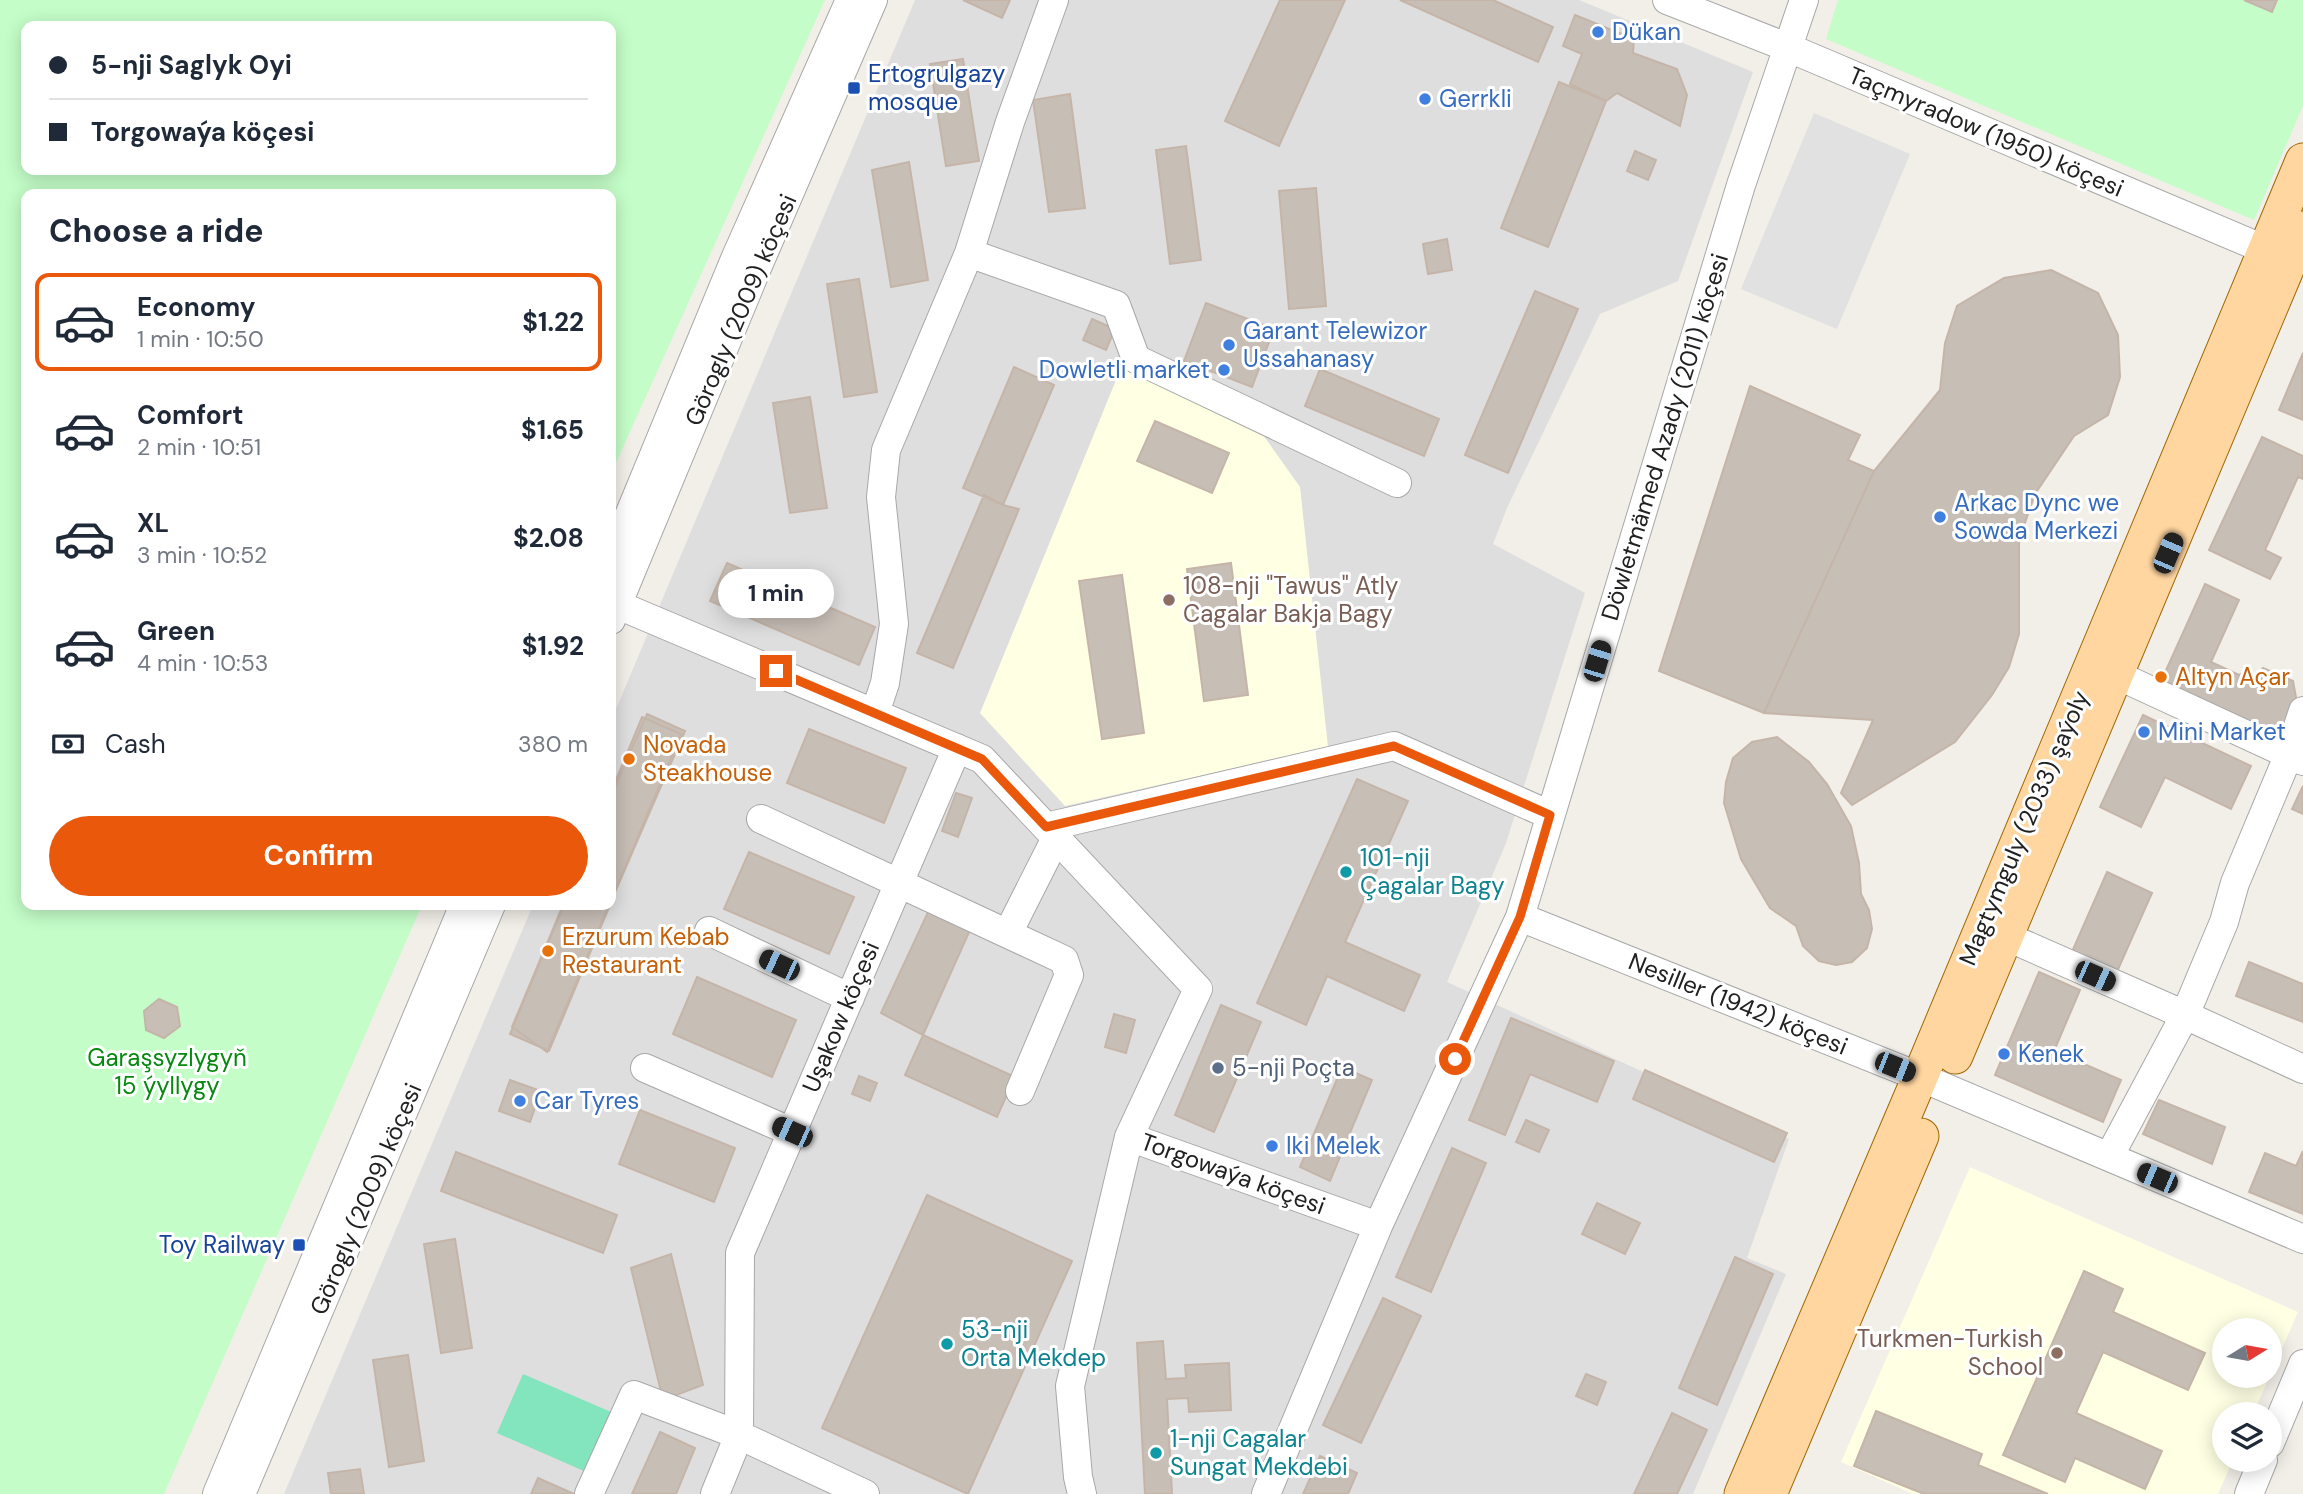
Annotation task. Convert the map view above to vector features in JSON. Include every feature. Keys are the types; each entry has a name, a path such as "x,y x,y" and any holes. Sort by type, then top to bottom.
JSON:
{"main road":[{"name":"Magtymguly (2033) şaýoly","path":"1769,1494 1931,1082 2006,936 2117,674 2290,251 2303,161"},
{"name":"Magtymguly (2033) şaýoly","path":"1742,1494 1931,1082 2290,251"}],"street":[{"name":"Görogly (2009) köçesi","path":"616,547 735,259 850,0"},
{"name":"Görogly (2009) köçesi","path":"616,602 873,0"},
{"path":"875,713 885,684 894,624 881,497 886,450 969,253 1010,122 1054,0"},
{"name":"Taçmyradow (1950) köçesi","path":"1667,0 2290,251"},
{"name":"Döwletmämed Azady (2011) köçesi","path":"1266,1494 1378,1226 1520,917 1741,185 1804,0"},
{"path":"969,253 1116,305 1136,359 1396,483"},
{"name":"Torgowaýa köçesi","path":"616,610 875,713 982,759 1198,989 1129,1137 1378,1226"},
{"path":"2117,674 2296,757"},
{"path":"2109,1157 2185,1015 2224,922 2235,883 2296,757 2303,711"},
{"path":"1008,933 1051,832 1394,746 1550,815"},
{"name":"Uşakow köçesi","path":"715,1494 739,1435 740,1253 957,748"},
{"path":"761,819 900,881 1064,960 1069,975 1020,1091"},
{"name":"Görogly (2009) köçesi","path":"217,1494 462,910"},
{"name":"Görogly (2009) köçesi","path":"241,1494 489,910"},
{"name":"Nesiller (1942) köçesi","path":"1520,917 1931,1082 2303,1239"},
{"path":"709,932 850,998"},
{"path":"2006,936 2303,1069"},
{"path":"645,1068 792,1132"},
{"path":"1082,1494 1070,1387 1129,1137"},
{"path":"2282,1414 2303,1364"},
{"path":"589,1494 634,1395 739,1435 865,1494"},
{"path":"2249,1494 2258,1472"}],"shaded area":[{"path":"915,0 1579,0 1753,72 1678,281 1600,314 1507,508 1493,544 1585,593 1506,843 1447,982 1789,1139 1747,1258 1786,1274 1693,1494 284,1494 531,910 616,910 616,709"},
{"path":"1814,113 1910,154 1837,329 1741,289"},
{"name":"108-nji \"Tawus\" Atly Cagalar Bakja Bagy","path":"1123,363 1256,425 1300,487 1328,747 1065,806 980,713"},
{"name":"Turkmen-Turkish School","path":"1970,1167 2298,1312 2282,1348 2282,1318 2212,1318 2212,1388 2265,1388 2258,1402 2212,1402 2212,1472 2228,1472 2218,1494 1913,1494 1841,1462"}],"green space":[{"name":"Garaşsyzlygyň 15 ýyllygy","path":"0,0 825,0 616,463 616,189 21,189 21,910 420,910 164,1494 0,1494"},
{"path":"1838,0 2303,0 2303,106 2254,220 1826,39"},
{"path":"523,1374 618,1415 593,1475 497,1433"}],"building":[{"path":"963,0 1010,0 1002,18"},
{"path":"1280,0 1345,0 1279,146 1225,121"},
{"path":"1400,0 1493,0 1553,27 1538,62"},
{"path":"2244,0 2277,0 2272,12"},
{"path":"1575,15 1634,39 1633,53 1677,69 1687,95 1680,126 1617,93 1606,101 1570,84 1582,54 1563,46"},
{"path":"963,59 979,161 946,166 930,64"},
{"path":"1559,82 1606,101 1548,247 1501,228"},
{"path":"1070,94 1085,208 1049,212 1033,100"},
{"path":"1186,146 1201,260 1170,264 1156,150"},
{"path":"1635,151 1656,160 1648,180 1627,171"},
{"path":"909,162 928,280 891,287 872,170"},
{"path":"1316,188 1326,306 1289,309 1279,191"},
{"path":"1447,239 1452,270 1428,274 1423,244"},
{"name":"Arkac Dync we Sowda Merkezi","path":"2051,270 2098,293 2118,335 2120,377 2108,415 2074,436 2035,494 2019,540 2019,634 2009,667 1992,695 1955,742 1852,805 1841,793 1873,720 1764,713 1874,471 1940,390 1945,343 1957,306 2004,278"},
{"path":"859,279 877,392 844,397 827,284"},
{"path":"1535,291 1578,309 1508,473 1465,455"},
{"name":"Garant Telewizor Ussahanasy","path":"1206,303 1274,329 1252,387 1184,361"},
{"path":"1092,319 1115,329 1106,350 1083,340"},
{"path":"2303,353 2303,420 2279,410"},
{"path":"1014,367 1054,385 1003,505 963,488"},
{"path":"1320,369 1439,419 1424,456 1305,406"},
{"path":"1750,386 1860,435 1848,460 1874,471 1764,713 1659,671"},
{"path":"810,397 827,508 790,513 773,403"},
{"path":"1155,421 1229,453 1212,493 1137,461"},
{"path":"2262,437 2303,456 2303,479 2298,477 2265,550 2281,558 2270,579 2209,550"},
{"path":"984,495 1003,505 1019,509 953,668 917,653"},
{"path":"727,563 875,627 859,665 710,601"},
{"path":"1231,563 1248,695 1204,701 1187,569"},
{"path":"1122,575 1144,733 1102,739 1079,581"},
{"path":"2205,584 2239,600 2211,662 2239,675 2244,672 2256,677 2263,668 2293,681 2297,703 2286,739 2158,688"},
{"path":"647,714 685,731 616,890 616,785"},
{"path":"2143,715 2251,766 2231,809 2165,777 2141,827 2100,807"},
{"path":"642,717 681,734 616,889 616,780"},
{"path":"809,729 906,768 884,823 787,783"},
{"path":"1777,737 1809,762 1827,784 1851,826 1859,863 1861,894 1869,910 1872,929 1867,948 1852,962 1836,965 1819,961 1803,946 1796,926 1770,908 1741,859 1724,803 1726,782 1733,758 1752,742"},
{"name":"101-nji Çagalar Bagy","path":"1357,779 1408,801 1345,942 1420,975 1404,1011 1327,976 1306,1025 1257,1003"},
{"path":"2303,786 2303,814 2292,809"},
{"path":"956,793 972,798 958,837 942,831"},
{"path":"749,852 854,897 829,954 724,909"},
{"path":"2107,872 2152,893 2116,974 2071,954"},
{"path":"561,910 607,910 547,1052 512,1027"},
{"path":"562,910 608,910 549,1051 510,1034"},
{"path":"929,910 970,930 923,1035 881,1013"},
{"path":"2249,962 2303,984 2303,1022 2236,996"},
{"path":"2039,972 2080,990 2054,1051 2121,1080 2103,1122 1995,1075"},
{"path":"697,977 796,1020 772,1077 673,1034"},
{"path":"159,999 177,1007 180,1026 164,1038 146,1030 144,1011"},
{"name":"5-nji Poçta","path":"1221,1005 1261,1022 1214,1132 1175,1115"},
{"path":"1114,1014 1135,1020 1126,1053 1105,1047"},
{"path":"1511,1018 1614,1061 1597,1102 1530,1074 1505,1135 1469,1120"},
{"path":"923,1035 1015,1077 997,1117 905,1075"},
{"path":"1342,1067 1372,1080 1330,1181 1300,1167"},
{"path":"1645,1070 1787,1133 1774,1162 1633,1099"},
{"path":"859,1076 877,1083 870,1101 852,1094"},
{"name":"Car Tyres","path":"510,1080 541,1091 530,1122 499,1111"},
{"path":"2159,1100 2225,1127 2212,1164 2143,1134"},
{"path":"640,1110 735,1148 714,1202 619,1164"},
{"path":"1526,1120 1549,1130 1539,1152 1516,1142"},
{"path":"1452,1148 1486,1163 1431,1292 1396,1277"},
{"path":"2303,1151 2303,1214 2249,1192 2265,1153 2296,1166"},
{"path":"456,1152 617,1215 603,1253 441,1191"},
{"name":"53-nji Orta Mekdep","path":"927,1195 1072,1261 968,1494 822,1428"},
{"path":"1597,1203 1640,1223 1625,1254 1582,1234"},
{"path":"455,1239 472,1348 441,1353 424,1244"},
{"path":"671,1254 703,1385 663,1400 631,1268"},
{"path":"1735,1257 1773,1274 1717,1405 1679,1388"},
{"name":"Turkmen-Turkish School","path":"2084,1271 2123,1289 2113,1312 2205,1353 2188,1390 2103,1352 2076,1413 2162,1451 2145,1489 2075,1458 2065,1482 2003,1455"},
{"path":"1383,1298 1421,1316 1361,1443 1323,1425"},
{"name":"1-nji Cagalar Sungat Mekdebi","path":"1163,1341 1166,1379 1186,1378 1185,1365 1229,1363 1231,1410 1189,1412 1188,1398 1167,1399 1172,1494 1145,1494 1137,1343"},
{"path":"408,1355 424,1461 389,1467 373,1360"},
{"path":"1586,1374 1606,1382 1597,1405 1576,1396"},
{"path":"1876,1411 1982,1454 1978,1465 2048,1494 1924,1494 1854,1466"},
{"path":"1672,1413 1707,1430 1677,1494 1634,1494"},
{"path":"660,1432 695,1448 676,1494 632,1494"},
{"path":"1320,1456 1357,1473 1348,1494 1303,1494"},
{"path":"360,1469 364,1494 331,1494 328,1473"},
{"path":"538,1478 574,1494 531,1494"}],"place":[{"name":"Dükan","path":"1598,32"},
{"name":"Ertogrulgazy mosque","path":"854,88"},
{"name":"Gerrkli","path":"1425,99"},
{"name":"Garant Telewizor Ussahanasy","path":"1229,345"},
{"name":"Dowletli market","path":"1224,370"},
{"name":"Arkac Dync we Sowda Merkezi","path":"1940,517"},
{"name":"108-nji \"Tawus\" Atly Cagalar Bakja Bagy","path":"1169,600"},
{"name":"Altyn Açar","path":"2161,677"},
{"name":"Mini Market","path":"2144,732"},
{"name":"Novada Steakhouse","path":"629,759"},
{"name":"101-nji Çagalar Bagy","path":"1346,872"},
{"name":"Erzurum Kebab Restaurant","path":"548,951"},
{"name":"Kenek","path":"2004,1054"},
{"name":"5-nji Poçta","path":"1218,1068"},
{"name":"Car Tyres","path":"520,1101"},
{"name":"Iki Melek","path":"1272,1146"},
{"name":"Toy Railway","path":"299,1245"},
{"name":"53-nji Orta Mekdep","path":"947,1344"},
{"name":"Turkmen-Turkish School","path":"2057,1353"},
{"name":"1-nji Cagalar Sungat Mekdebi","path":"1156,1453"}],"route":[{"path":"776,671 982,759 1046,827 1394,746 1550,815 1520,917 1455,1059"}]}
